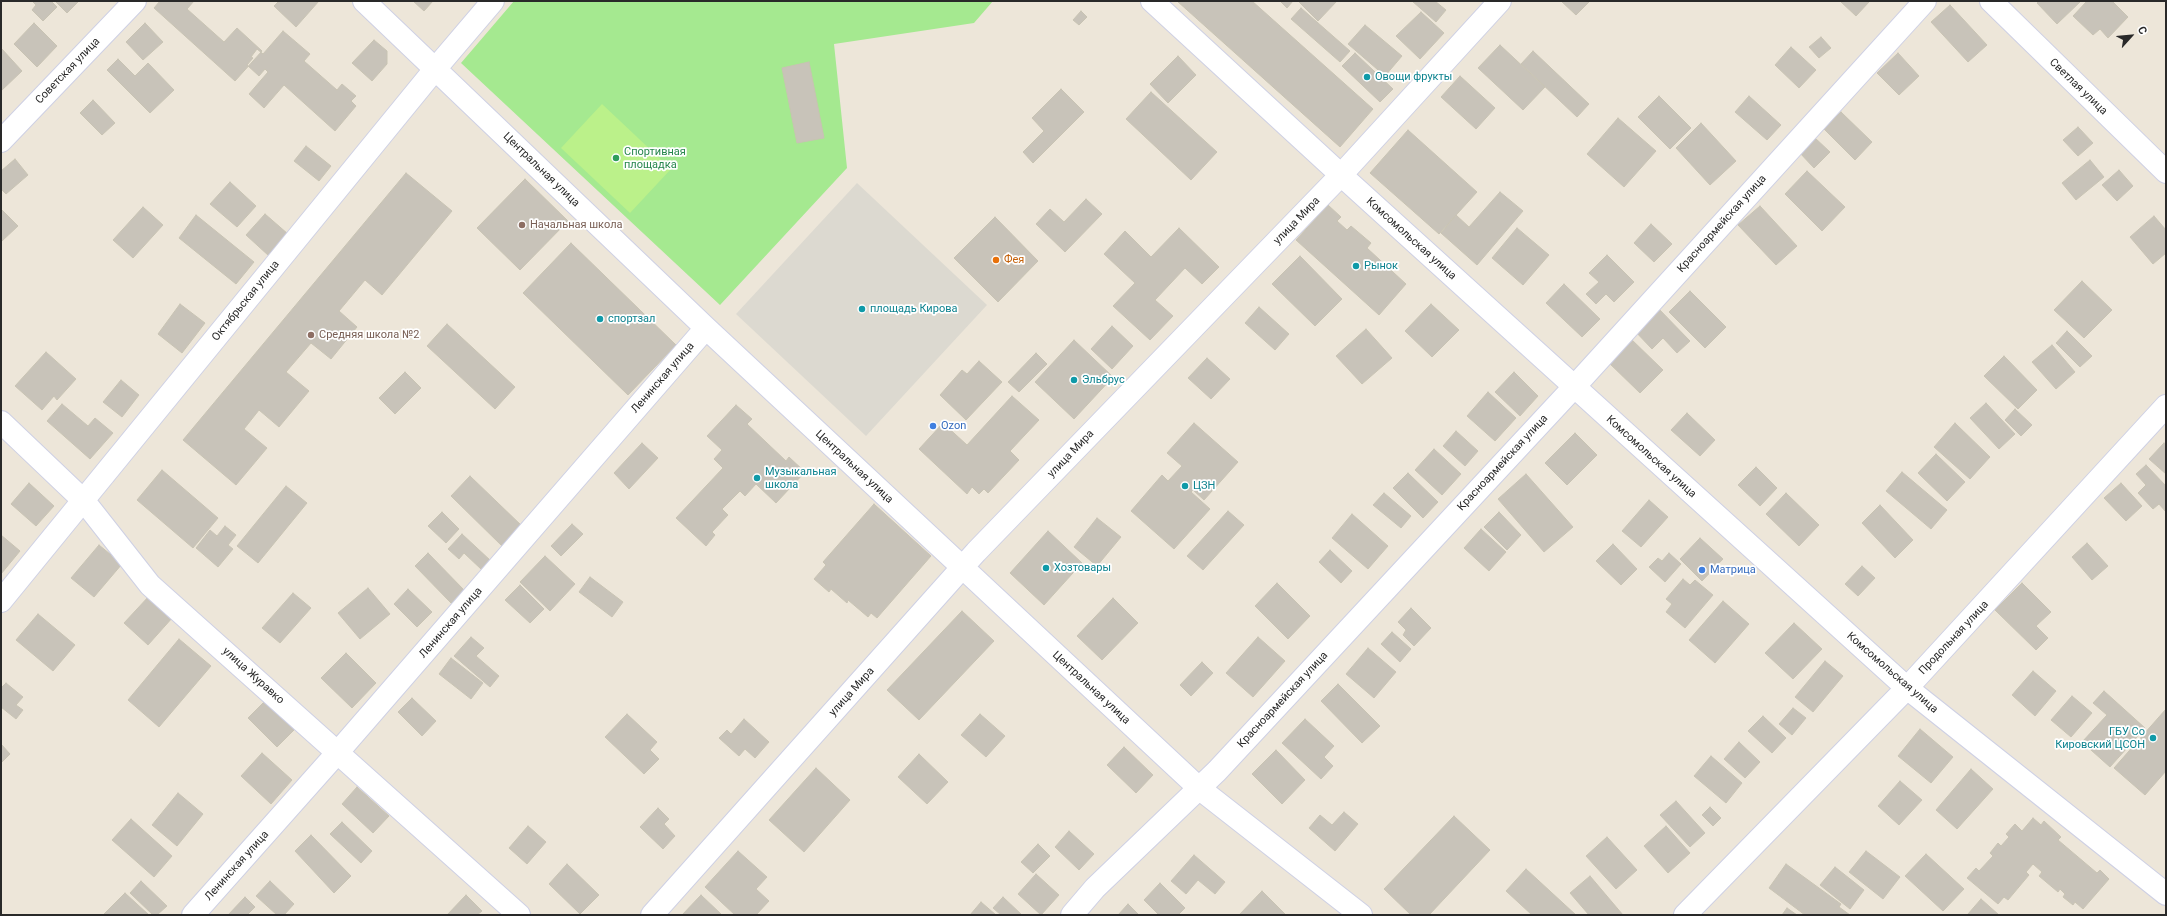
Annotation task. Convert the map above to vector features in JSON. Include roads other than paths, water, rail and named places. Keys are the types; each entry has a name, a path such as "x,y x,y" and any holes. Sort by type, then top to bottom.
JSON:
{"street":[{"name":"Советская улица","path":"1,141 135,1"},
{"name":"Центральная улица","path":"364,1 436,68 706,328 1200,789 1361,915"},
{"name":"Октябрьская улица","path":"1,601 436,68 493,1"},
{"name":"Комсомольская улица","path":"1152,1 1341,175 1907,688 2166,894"},
{"name":"улица Мира","path":"652,915 962,568 1341,175 1500,1"},
{"name":"Красноармейская улица","path":"1072,915 1095,888 1200,789 1574,387 1925,1"},
{"name":"Светлая улица","path":"1991,1 2166,172"},
{"name":"Ленинская улица","path":"193,915 338,752 706,328"},
{"name":"Продольная улица","path":"1685,915 1907,688 2166,406"},
{"name":"улица Журавко","path":"1,422 84,500 150,585 519,915"}],"place":[{"name":"Овощи фрукты","path":"1367,77"},
{"name":"Cпортивная площадка","path":"616,158"},
{"name":"Начальная школа","path":"522,225"},
{"name":"Фея","path":"996,260"},
{"name":"Рынок","path":"1356,266"},
{"name":"площадь Кирова","path":"862,309"},
{"name":"спортзал","path":"600,319"},
{"name":"Средняя школа №2","path":"311,335"},
{"name":"Эльбрус","path":"1074,380"},
{"name":"Ozon","path":"933,426"},
{"name":"Музыкальная школа","path":"757,478"},
{"name":"ЦЗН","path":"1185,486"},
{"name":"Хозтовары","path":"1046,568"},
{"name":"Матрица","path":"1702,570"},
{"name":"ГБУ Со Кировский ЦСОН","path":"2153,738"}]}
